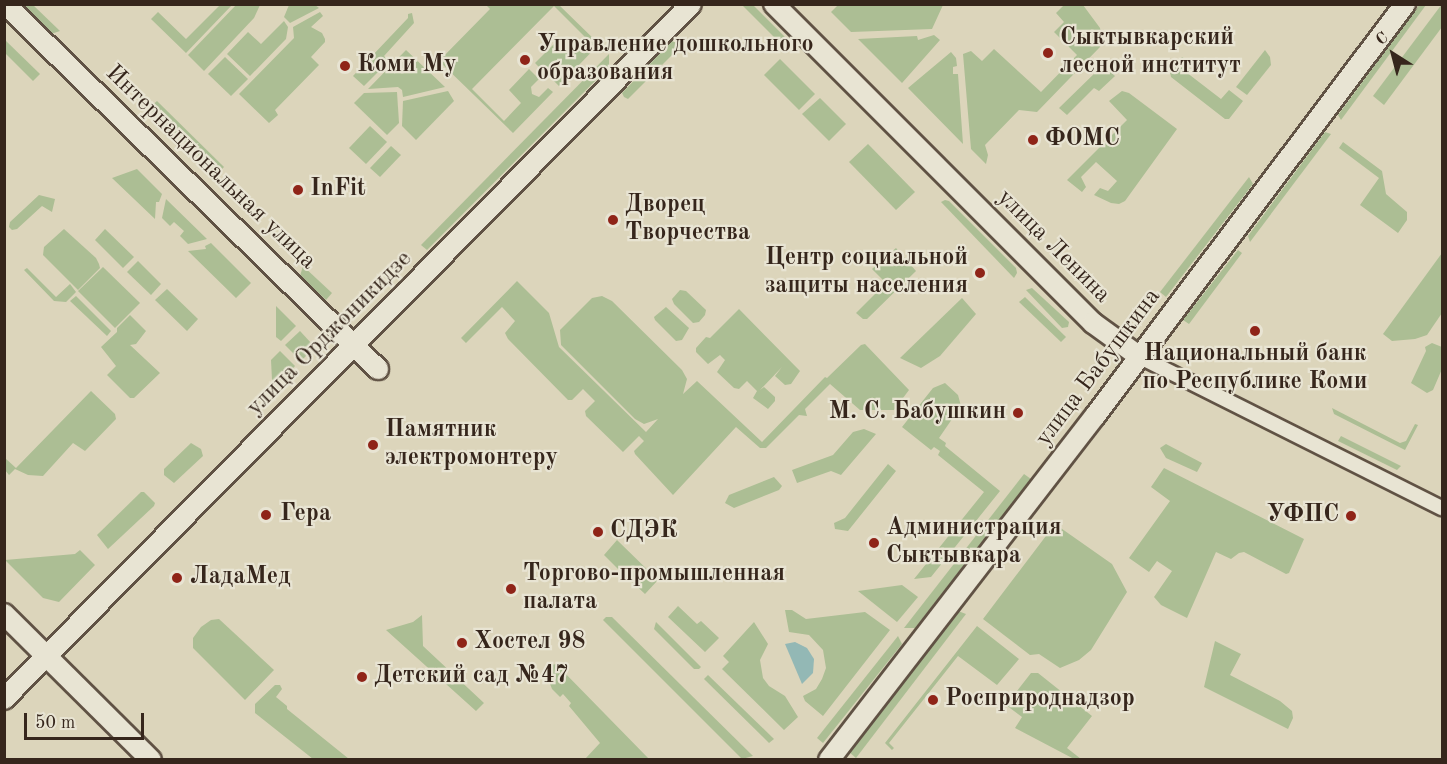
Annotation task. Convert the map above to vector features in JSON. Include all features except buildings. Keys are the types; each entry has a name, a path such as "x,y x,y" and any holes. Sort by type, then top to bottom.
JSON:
{"street":[{"name":"Интернациональная улица","path":"5,4 378,369"},
{"name":"улица Орджоникидзе","path":"4,699 691,4"},
{"name":"улица Ленина","path":"774,4 1093,323 1140,357 1443,508"},
{"name":"улица Бабушкина","path":"829,759 1140,357 1405,4"},
{"path":"4,614 151,759"}],"green space":[{"path":"237,4 260,5 254,18 204,71 188,55"},
{"path":"1065,4 1083,5 1100,28 1102,38 1100,47 1037,112 1019,110 985,145 988,155 986,164 971,149 963,54 971,51 982,61 994,49 1041,92 1077,55 1054,32 1064,22 1056,13"},
{"path":"1420,4 1426,5 1341,120 1338,115"},
{"path":"1442,4 1442,27 1384,105 1373,96"},
{"path":"20,5 33,5 60,31 51,34"},
{"path":"220,5 232,5 186,53 151,19 158,12 186,39"},
{"path":"289,5 315,5 319,8 290,23 284,17"},
{"path":"486,5 559,5 599,44 559,86 554,81 562,73 561,67 553,65 545,73 535,63 556,42 569,54 586,38 554,6 472,89 504,121 521,103 509,90 529,69 539,79 531,87 532,94 539,97 548,88 553,92 513,133 439,61 490,9"},
{"path":"742,5 753,5 785,37 785,40 781,44"},
{"path":"838,5 943,5 932,29 851,32 831,12"},
{"path":"320,12 323,16 311,27 322,33 325,39 325,42 311,57 319,65 275,110 278,115 269,123 239,94 294,38 293,27"},
{"path":"412,13 414,23 384,56 389,61 364,86 353,76 408,18 408,14"},
{"path":"284,21 288,27 286,39 250,76 227,54 248,32 261,44"},
{"path":"934,35 940,40 902,83 858,39 917,36 918,40"},
{"path":"4,39 40,74 33,81 5,53"},
{"path":"672,41 682,45 628,99 624,97 622,93"},
{"path":"406,50 445,87 403,97 402,90 398,87 368,89"},
{"path":"1265,50 1270,57 1271,65 1247,95 1236,87"},
{"path":"951,52 956,58 957,66 953,67 953,74 958,74 963,144 908,88"},
{"path":"609,54 609,67 427,250 421,245"},
{"path":"225,57 248,79 231,96 208,74"},
{"path":"1182,57 1188,61 1182,69 1221,99 1229,90 1243,101 1229,119 1225,119 1171,77 1170,72"},
{"path":"780,59 815,94 799,110 764,75"},
{"path":"1099,69 1107,69 1115,76 1099,91 1094,88 1067,115 1059,108"},
{"path":"448,91 454,101 416,140 402,126 403,101"},
{"path":"1122,91 1129,93 1177,129 1125,201 1119,204 1094,195 1100,188 1108,191 1117,181 1096,162 1081,177 1086,187 1082,192 1067,180 1127,120 1109,101"},
{"path":"397,92 399,123 387,135 354,103 364,93"},
{"path":"820,98 846,124 829,141 802,114"},
{"path":"157,101 224,167 217,174 149,108"},
{"path":"370,126 387,142 366,164 349,148"},
{"path":"1325,132 1331,134 1250,242 1248,236"},
{"path":"1343,142 1382,171 1386,194 1407,212 1407,220 1398,233 1360,205 1379,178 1339,148"},
{"path":"868,144 915,192 896,210 849,162"},
{"path":"391,146 401,155 380,177 370,168"},
{"path":"137,169 162,194 159,202 156,202 155,219 112,178"},
{"path":"1249,177 1253,184 1166,297 1160,292"},
{"path":"39,195 55,199 52,212 42,206 17,229 12,230 9,227 10,222"},
{"path":"166,199 207,239 188,244 180,236 184,231 174,222 170,226 162,218"},
{"path":"949,201 1016,268 1017,273 1014,278 941,202"},
{"path":"64,229 96,258 100,268 78,290 43,255 44,247"},
{"path":"105,229 134,257 123,268 95,240"},
{"path":"211,243 251,283 236,298 188,251 206,249 205,246"},
{"path":"896,248 916,271 867,319 863,319 856,313 886,283 872,269"},
{"path":"1238,250 1242,253 1189,324 1183,320"},
{"path":"1442,253 1442,313 1427,335 1415,339 1392,341 1383,334"},
{"path":"138,261 161,284 151,295 127,272"},
{"path":"303,266 332,293 326,300 300,276"},
{"path":"103,267 140,303 115,328 78,291"},
{"path":"27,268 56,297 70,284 76,292 66,302 54,301 24,270"},
{"path":"517,281 549,313 559,347 646,432 658,419 644,424 635,419 561,345 560,330 592,298 602,296 612,301 682,370 687,379 683,394 697,381 762,442 825,377 827,378 861,345 865,344 909,390 894,410 860,410 830,384 805,409 807,416 799,415 766,448 760,448 736,427 673,495 635,454 634,451 644,441 639,436 623,452 586,416 585,411 595,401 583,389 572,400 568,400 508,339 505,333 515,321 502,307 466,343 461,338"},
{"path":"1032,288 1069,322 1068,327 1062,328 1026,290"},
{"path":"167,289 198,319 187,331 155,300"},
{"path":"680,290 686,291 706,310 699,322 693,323 674,304 672,299"},
{"path":"76,296 111,331 107,336 70,301"},
{"path":"1025,297 1066,337 1061,342 1019,302"},
{"path":"962,298 976,314 940,356 921,368 900,358"},
{"path":"276,306 296,326 281,341 276,337"},
{"path":"666,307 689,328 682,340 676,341 655,320 654,317"},
{"path":"739,309 800,371 791,384 785,385 775,376 782,367 760,390 764,387 775,397 775,401 768,409 753,398 757,391 747,381 739,389 734,388 717,372 725,360 720,355 708,364 696,352 696,348 706,337 710,338"},
{"path":"130,315 146,331 136,344 130,345 160,373 134,398 130,398 107,375 116,366 101,347"},
{"path":"300,331 312,344 309,353 301,361 285,345"},
{"path":"1432,343 1442,347 1442,369 1433,390 1427,393 1411,383 1426,351 1425,347"},
{"path":"280,351 295,366 277,385 272,380 271,360"},
{"path":"945,383 958,395 961,406 939,438 946,443 945,446 1000,491 931,577 914,579 984,492 938,455 940,451 934,447 931,450 902,427 933,388"},
{"path":"91,391 115,414 116,419 85,451 73,443 43,476 28,475 15,469 9,475 5,470 5,458 16,468"},
{"path":"1332,408 1400,443 1406,441 1415,424 1418,425 1405,450 1334,414"},
{"path":"864,429 876,434 841,475 831,471 797,483 792,470 833,455 853,432"},
{"path":"1341,436 1401,466 1397,470 1338,441"},
{"path":"191,443 201,449 203,456 174,483 164,475 164,469"},
{"path":"1166,444 1202,463 1197,472 1166,458 1160,448"},
{"path":"888,464 896,471 848,531 835,529 834,523 845,518"},
{"path":"1164,468 1304,539 1289,573 1286,574 1244,552 1231,559 1216,552 1187,618 1161,605 1154,597 1172,571 1157,561 1149,572 1129,558 1170,501 1151,487"},
{"path":"1024,474 1031,479 915,628 904,628"},
{"path":"774,477 782,486 779,490 734,508 725,503 729,495"},
{"path":"141,492 144,492 155,503 154,506 108,549 97,535"},
{"path":"1055,524 1112,564 1127,592 1091,650 1079,660 1060,668 1039,654 1030,655 983,619"},
{"path":"617,540 658,580 645,594 629,579 631,576 624,569 621,572 604,555"},
{"path":"80,550 95,565 59,602 43,598 5,560 75,554"},
{"path":"902,585 918,597 897,622 858,591"},
{"path":"678,606 697,624 701,621 719,638 705,652 668,617"},
{"path":"785,610 792,610 806,619 865,612 890,630 823,716 805,701 803,696 816,689 822,679 826,668 823,650 809,635 789,632"},
{"path":"958,611 966,614 856,758 849,752"},
{"path":"422,615 423,646 484,703 476,711 386,630 413,622"},
{"path":"606,617 612,617 753,756 742,759 603,620"},
{"path":"219,619 274,670 245,700 193,648 193,638 201,627 211,620"},
{"path":"656,622 701,667 699,669 694,669 654,629"},
{"path":"754,622 768,644 760,660 763,678 769,686 785,696 798,717 784,730 722,669 729,662 723,656"},
{"path":"977,626 1019,659 997,685 958,656 889,743 894,748 892,750 885,743"},
{"path":"898,636 902,644 823,743 817,738"},
{"path":"1215,641 1241,654 1230,675 1280,701 1292,711 1293,718 1288,729 1204,687"},
{"path":"556,664 649,759 585,759 600,743 569,706 571,703 563,694 560,697 552,689 547,676 551,665"},
{"path":"1031,673 1038,673 1092,716 1067,748 1081,759 1074,759 1015,728 1022,717 1006,705"},
{"path":"708,675 774,739 769,743 704,679"},
{"path":"275,685 280,685 282,689 276,697 287,706 287,709 349,759 313,759 255,713 255,704"}],"water":[{"path":"795,642 807,648 814,659 813,673 802,684 785,644"}],"place":[{"name":"Сыктывкарский лесной институт","path":"1048,53"},
{"name":"Управление дошкольного образования","path":"525,60"},
{"name":"Коми Му","path":"345,66"},
{"name":"ФОМС","path":"1033,140"},
{"name":"InFit","path":"298,190"},
{"name":"Дворец Творчества","path":"613,220"},
{"name":"Центр социальной защиты населения","path":"980,273"},
{"name":"Национальный банк по Республике Коми","path":"1255,331"},
{"name":"М. С. Бабушкин","path":"1018,413"},
{"name":"Памятник электромонтеру","path":"373,445"},
{"name":"Гера","path":"266,515"},
{"name":"УФПС","path":"1351,516"},
{"name":"СДЭК","path":"598,532"},
{"name":"Администрация Сыктывкара","path":"874,543"},
{"name":"ЛадаМед","path":"177,578"},
{"name":"Торгово-промышленная палата","path":"511,589"},
{"name":"Хостел 98","path":"462,643"},
{"name":"Детский сад №47","path":"362,677"},
{"name":"Росприроднадзор","path":"933,700"}]}
